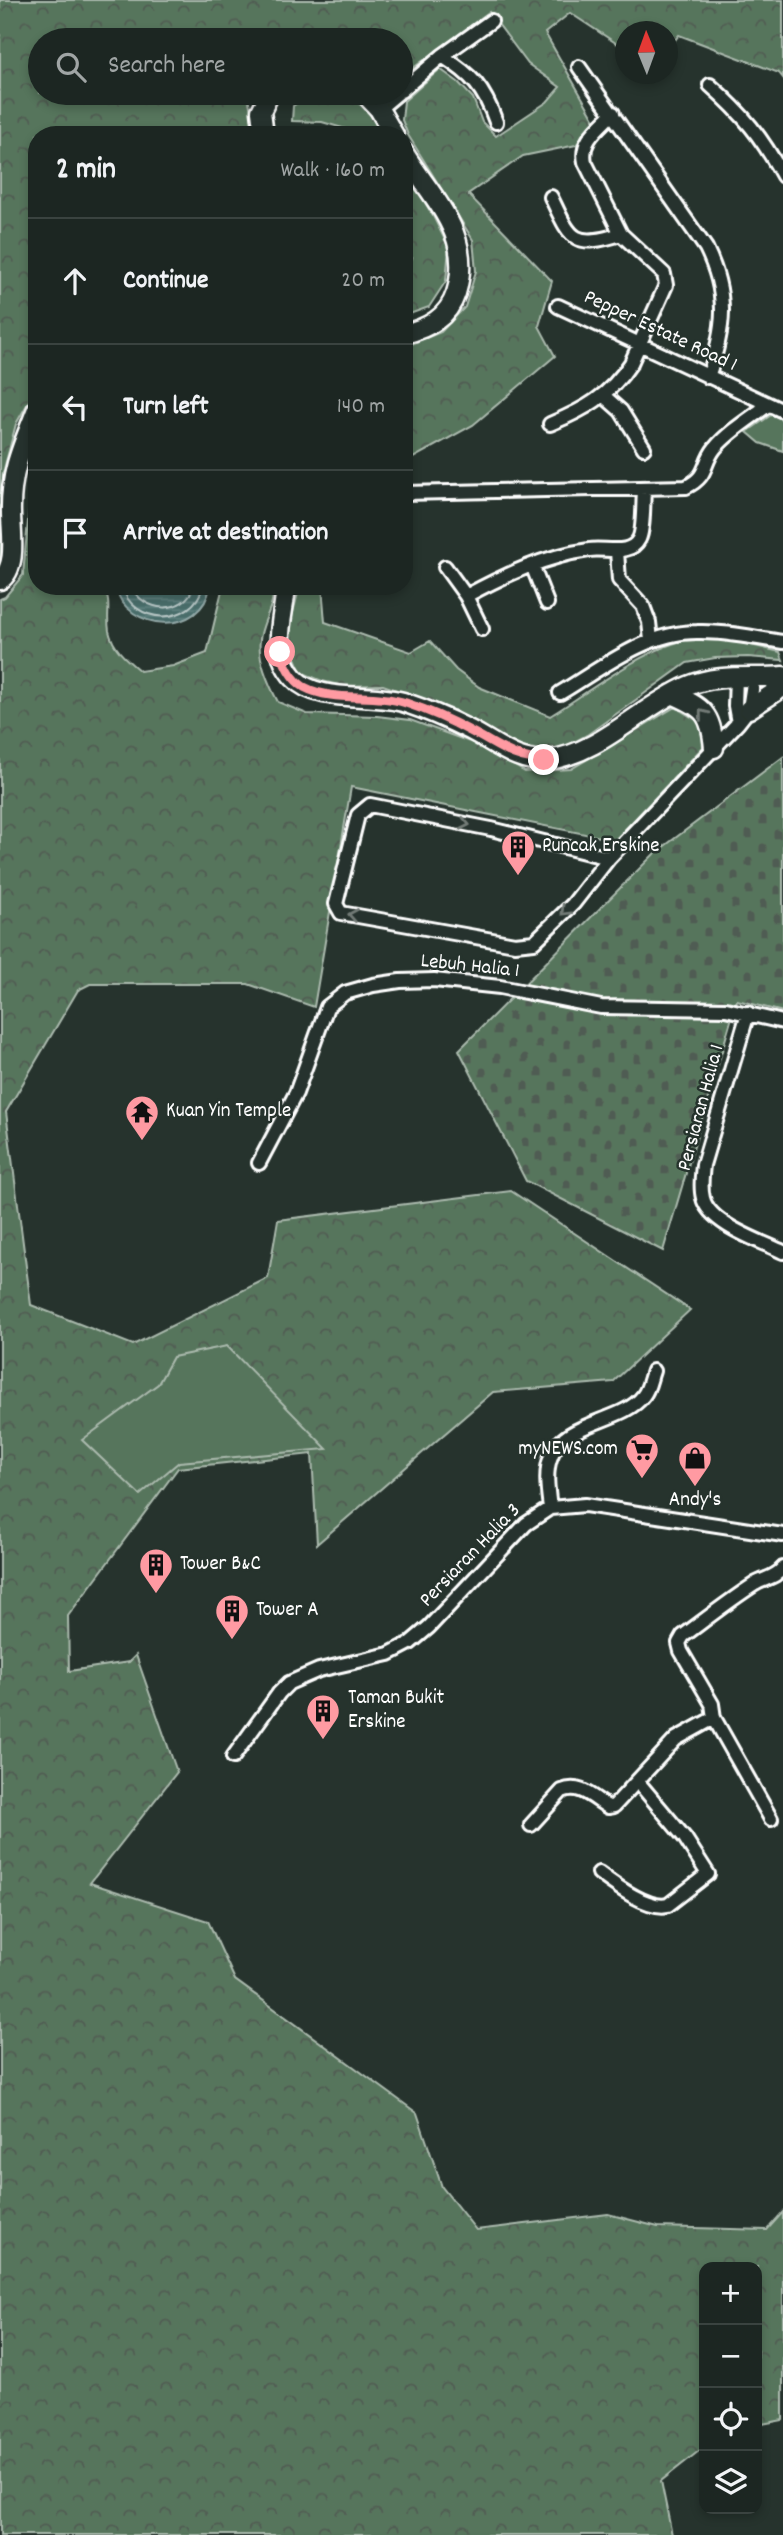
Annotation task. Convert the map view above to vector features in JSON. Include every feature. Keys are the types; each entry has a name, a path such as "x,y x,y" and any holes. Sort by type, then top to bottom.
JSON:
{"main road":[{"path":"263,126 261,111 264,105"},
{"path":"375,105 389,126"},
{"path":"413,167 454,231 461,253 454,298 446,313 433,324 413,331"},
{"path":"0,580 9,569 11,558 10,495 14,466 28,431"},
{"path":"285,595 280,652 287,669 304,687 335,695 373,696 406,703 468,730 507,753 526,760 566,757 582,750 672,694 702,681 736,676 783,676"},
{"path":"743,716 783,687"},
{"path":"672,694 691,702 708,716 715,748"}],"street":[{"path":"413,80 491,22"},
{"path":"442,56 467,71 487,96 496,122"},
{"path":"579,67 706,248 717,269 723,324 708,377"},
{"path":"710,85 749,122 783,176"},
{"path":"379,109 384,105"},
{"path":"550,425 604,396 623,374 666,285 664,274 621,234 585,162 582,151 586,142 613,113"},
{"path":"551,197 568,233 578,240 590,241 621,234"},
{"name":"Pepper Estate Road 1","path":"558,306 783,411"},
{"path":"604,396 621,411 644,448"},
{"path":"413,493 686,487 702,476 716,446 768,404"},
{"path":"466,596 532,565 564,554 592,549 617,551 632,546 640,538 643,489"},
{"path":"617,551 619,580 643,606 649,622 650,640"},
{"path":"532,565 547,603"},
{"path":"445,567 466,596 482,629"},
{"path":"560,693 650,640 695,631 783,642"},
{"path":"736,676 735,706 743,716"},
{"path":"609,858 491,829 370,805 358,815 336,904 341,913 515,944 534,942 573,904 609,858 743,716 754,677"},
{"name":"Lebuh Halia 1","path":"259,1163 296,1093 327,1007 345,993 400,981 434,979 601,1007 726,1009 783,1021"},
{"name":"Persiaran Halia 1","path":"748,1013 703,1165 703,1198 708,1211 727,1225 783,1252"},
{"path":"550,1508 548,1470 552,1453 558,1444 641,1399 648,1388 653,1370"},
{"name":"Persiaran Halia 3","path":"233,1757 279,1693 289,1684 319,1670 389,1654 410,1643 429,1627 526,1524 550,1508 584,1505 783,1535"},
{"path":"771,1819 714,1718 712,1704 678,1643 682,1636 755,1584 775,1576 783,1568"},
{"path":"531,1825 562,1791 569,1788 582,1790 611,1808 676,1739 714,1718"},
{"path":"600,1873 644,1901 661,1907 668,1905 708,1874 685,1838 638,1782"}],"green space":[{"path":"0,0 783,0 783,78 779,73 678,36 678,21 615,21 615,42 570,13 545,33 595,120 576,145 523,156 468,194 552,281 539,326 555,356 473,425 413,458 413,343 441,332 465,307 476,271 473,240 413,143 413,126 404,126 402,120 404,105 413,105 413,93 440,69 458,82 473,98 482,122 496,136 547,102 560,87 528,64 489,12 413,68 413,28 28,28 28,105 250,105 254,126 28,126 28,403 16,424 3,473 0,564"},
{"path":"364,105 377,126 336,126 322,122 292,121 293,106"},
{"path":"413,182 449,248 446,281 429,307 413,313"},
{"path":"771,415 783,418 783,451 760,443 747,432"},
{"path":"28,521 28,595 107,595 111,637 121,654 140,671 173,666 207,653 221,595 273,595 263,628 260,651 270,686 278,702 307,714 410,720 481,746 525,772 571,769 675,707 701,723 703,747 615,840 351,787 314,1007 248,984 90,984 78,990 6,1112 31,1305 133,1345 268,1278 278,1220 511,1191 690,1310 613,1382 493,1392 317,1544 312,1454 178,1468 68,1616 69,1671 129,1662 136,1655 177,1772 90,1883 208,1921 235,1980 417,2113 442,2187 476,2230 608,2214 658,2227 767,2230 783,2212 783,2420 762,2424 762,2262 699,2262 699,2451 661,2481 672,2535 0,2535 0,599 5,597 23,575"},
{"path":"298,595 323,595 325,622 411,652 430,641 456,670 479,687 550,716 623,668 663,647 683,641 711,638 741,643 780,652 783,660 715,658 687,663 587,735 556,752 521,747 490,733 454,710 383,685 343,686 301,672 291,649 288,631"},
{"path":"783,757 783,1012 737,1000 663,1251 526,1181 459,1050 654,854"},
{"path":"227,1346 327,1449 179,1462 140,1495 82,1440 158,1384 173,1357"}],"water":[{"path":"119,595 207,595 204,603 194,614 180,621 164,623 148,620 134,613 122,602"}],"place":[{"name":"Puncak Erskine","path":"518,877"},
{"name":"Kuan Yin Temple","path":"142,1142"},
{"name":"myNEWS.com","path":"642,1480"},
{"name":"Andy's","path":"695,1488"},
{"name":"Tower B&C","path":"156,1595"},
{"name":"Tower A","path":"232,1641"},
{"name":"Taman Bukit Erskine","path":"323,1741"}],"route":[{"path":"280,652 287,669 304,687 335,695 373,696 406,703 468,730 507,753 526,760 544,760"}]}
